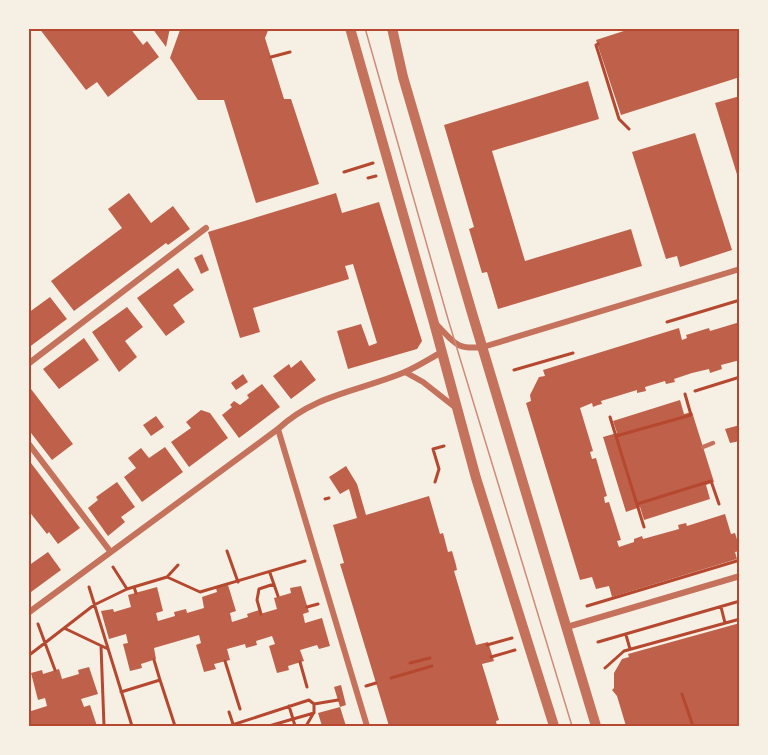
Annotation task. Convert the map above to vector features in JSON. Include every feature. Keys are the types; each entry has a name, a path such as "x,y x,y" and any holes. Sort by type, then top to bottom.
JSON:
{"street":[{"path":"350,28 476,478 554,726"},
{"path":"392,28 403,77 596,726"},
{"path":"28,364 206,228"},
{"path":"434,323 455,344 465,349 483,347 740,268"},
{"path":"28,613 278,429 289,418 328,397 405,372 441,352"},
{"path":"405,372 457,408"},
{"path":"278,429 367,726"},
{"path":"28,443 110,551"},
{"path":"567,627 740,576"}],"lane":[{"path":"703,447 713,443"}],"path":[{"path":"598,44 596,45 619,119 629,129"},
{"path":"271,57 291,52"},
{"path":"344,172 373,163"},
{"path":"368,178 376,176"},
{"path":"667,322 740,300"},
{"path":"514,370 573,352"},
{"path":"695,391 740,377"},
{"path":"616,436 691,415 685,394"},
{"path":"610,417 644,527"},
{"path":"435,482 439,469 432,449 444,446"},
{"path":"637,504 711,481 718,504"},
{"path":"227,551 238,582"},
{"path":"587,606 740,560"},
{"path":"167,577 207,593 307,561"},
{"path":"28,656 94,605 127,589 167,577 178,565"},
{"path":"113,567 127,589"},
{"path":"270,573 278,596"},
{"path":"261,614 257,600 259,589 274,584"},
{"path":"89,587 132,726"},
{"path":"134,587 136,593"},
{"path":"597,642 740,601"},
{"path":"307,607 319,603"},
{"path":"721,607 725,623"},
{"path":"605,668 624,651 740,619"},
{"path":"38,624 55,670"},
{"path":"65,629 108,649"},
{"path":"626,635 630,649"},
{"path":"488,645 513,638"},
{"path":"101,646 104,726"},
{"path":"491,657 517,649"},
{"path":"410,663 430,658"},
{"path":"154,660 175,726"},
{"path":"225,661 240,709"},
{"path":"300,662 307,687"},
{"path":"391,678 432,666"},
{"path":"121,692 160,680"},
{"path":"366,686 376,683"},
{"path":"682,694 693,726"},
{"path":"229,712 231,725 309,700 314,704 338,700"},
{"path":"306,726 314,713 314,704"},
{"path":"289,706 295,726"},
{"path":"269,726 314,713"}],"building":[{"path":"39,28 130,28 143,45 147,41 159,57 108,97 97,82 86,90"},
{"path":"152,28 170,28 166,47"},
{"path":"175,28 269,28 265,38 284,99 291,99 319,184 256,203 224,100 198,100 170,58 180,30"},
{"path":"633,28 740,28 740,77 621,115 596,40"},
{"path":"588,81 599,119 492,151 525,261 631,229 642,266 498,309 487,272 482,273 469,229 474,227 444,125"},
{"path":"740,96 740,181 739,181 715,103"},
{"path":"695,133 732,250 680,267 677,256 666,259 632,152"},
{"path":"129,193 151,223 173,206 190,229 168,245 166,243 74,311 51,281 122,228 108,209"},
{"path":"336,193 342,213 379,202 422,341 417,349 348,369 337,331 361,324 369,346 377,343 353,264 345,266 349,279 253,308 260,332 240,338 208,232"},
{"path":"202,254 209,270 201,274 194,258"},
{"path":"178,268 194,290 173,305 185,322 166,336 137,298"},
{"path":"50,297 67,319 28,348 28,313"},
{"path":"127,307 143,327 125,341 137,357 119,372 92,332"},
{"path":"740,322 740,360 721,365 722,369 710,373 709,369 692,373 674,379 675,382 666,384 665,381 645,387 646,391 637,393 637,390 601,401 602,404 593,407 592,403 580,408 593,451 590,452 592,459 596,458 607,496 604,497 605,503 609,502 621,540 617,541 619,547 634,542 634,539 642,536 643,539 679,529 678,525 686,523 687,526 725,514 731,534 735,533 740,549 735,552 737,559 612,597 609,586 596,589 592,577 580,580 526,403 531,401 530,395 539,377 545,376 543,370 679,328 682,340 687,338 686,335"},
{"path":"84,338 99,360 59,389 43,369"},
{"path":"301,360 316,380 291,399 273,376 289,364 291,368"},
{"path":"243,374 248,382 236,390 231,383"},
{"path":"262,384 280,407 239,438 222,415 232,407 230,405 234,401 240,405 249,398 247,395"},
{"path":"31,389 73,444 52,460 28,429 28,391"},
{"path":"680,400 684,414 692,412 714,482 706,485 710,499 644,520 640,507 626,512 603,437 617,433 613,421"},
{"path":"201,410 210,413 228,438 189,467 171,442 191,428 186,422"},
{"path":"156,416 164,427 151,436 143,425"},
{"path":"740,425 740,441 730,443 725,429"},
{"path":"165,447 183,472 142,502 124,477 136,468 128,458 141,448 149,458"},
{"path":"28,459 80,528 58,544 28,510"},
{"path":"346,466 357,484 366,515 429,496 440,534 443,533 448,552 452,551 457,570 454,571 476,645 488,642 494,661 482,664 499,720 496,721 497,726 389,726 340,564 344,563 333,525 357,518 349,489 340,494 329,477"},
{"path":"117,482 135,507 121,517 125,522 108,536 88,508 98,500 96,497"},
{"path":"48,552 61,570 31,592 28,588 28,566"},
{"path":"228,585 236,611 230,613 232,622 248,617 247,614 259,610 260,614 277,609 274,598 291,593 290,588 301,586 309,612 303,614 305,623 322,618 330,646 319,649 317,645 300,650 304,661 288,666 289,670 277,673 269,646 275,644 272,636 256,641 257,645 246,648 245,644 227,649 230,660 214,664 216,669 204,672 196,645 201,643 199,635 154,648 156,659 141,664 142,668 130,671 123,644 128,643 126,634 109,639 101,611 113,609 114,612 131,607 128,595 157,587 163,611 156,613 158,621 175,616 174,612 186,609 187,613 204,608 202,597 217,592 216,588"},
{"path":"740,623 740,726 626,726 617,696 612,690 614,673 622,659 629,657 628,654"},
{"path":"89,667 98,694 81,699 84,707 90,705 97,726 28,726 28,712 47,706 45,698 38,700 31,673 42,670 43,674 59,669 62,679 79,674 78,670"},
{"path":"341,685 346,705 340,707 334,687"},
{"path":"340,707 346,726 322,726 318,713"}],"tram line":[{"path":"365,28 448,319 572,726"}]}
